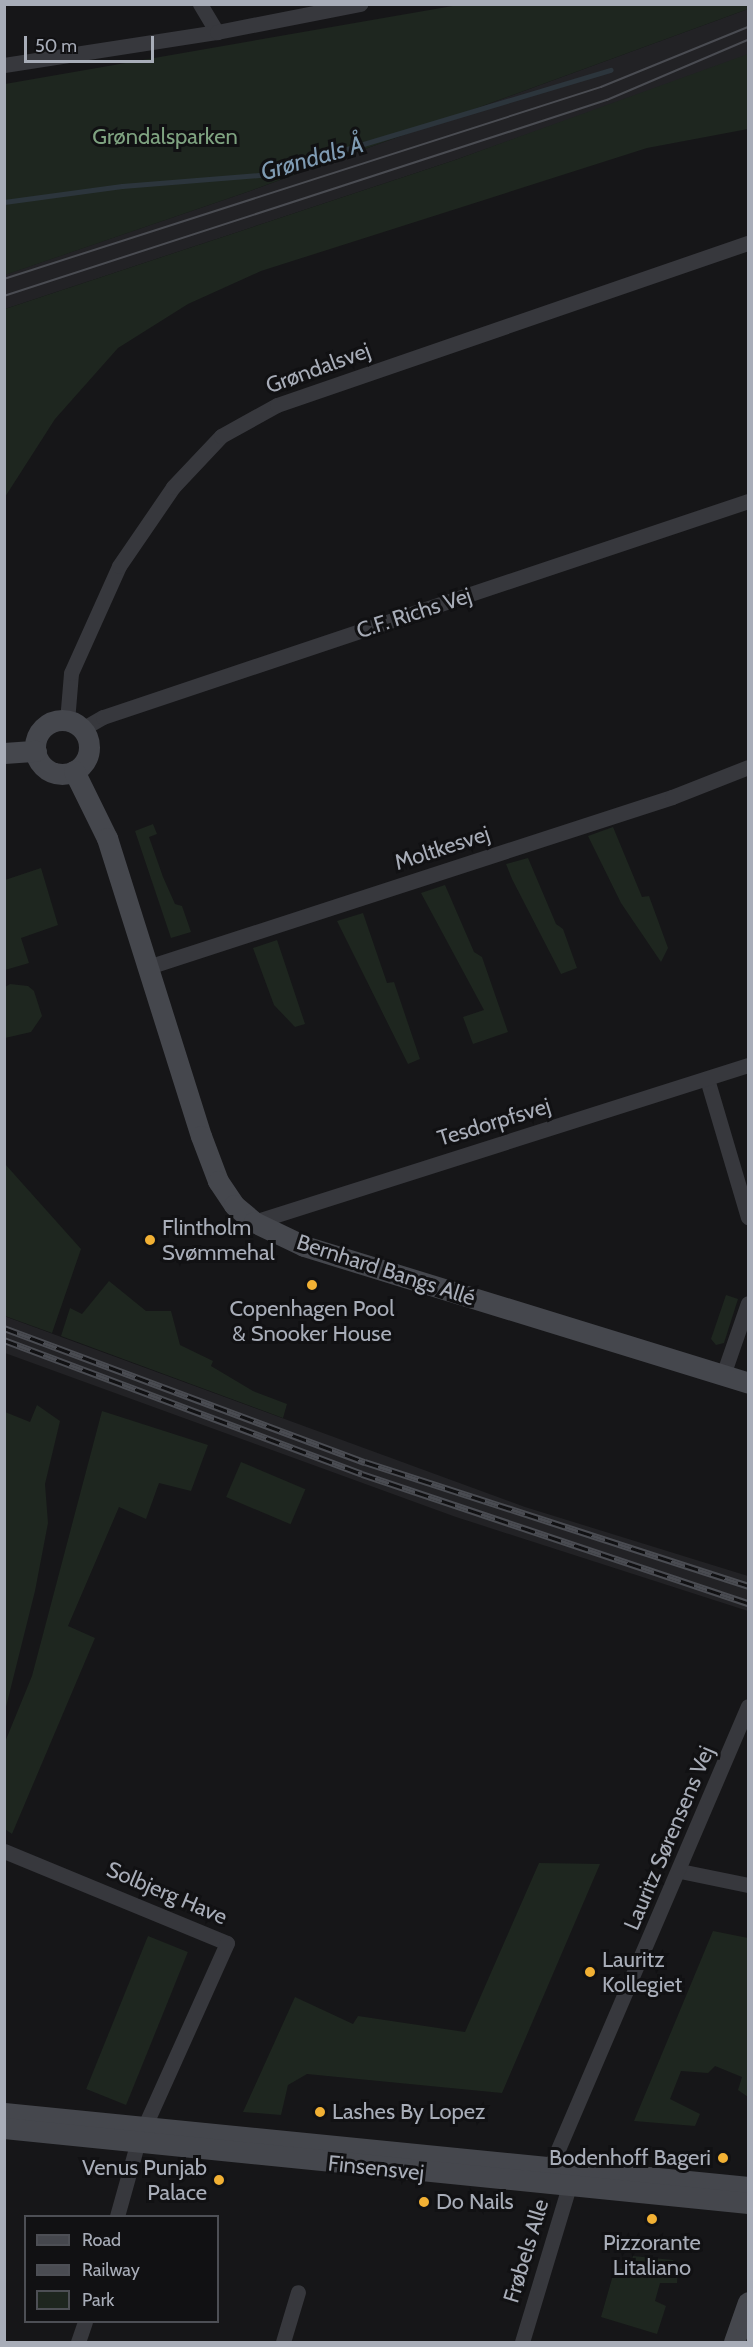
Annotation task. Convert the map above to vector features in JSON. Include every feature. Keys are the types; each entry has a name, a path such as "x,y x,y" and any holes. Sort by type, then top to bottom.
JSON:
{"street":[{"path":"200,4 217,32"},
{"path":"4,65 217,32 360,4"},
{"name":"Grøndalsvej","path":"75,725 71,673 119,566 173,487 221,436 277,405 748,243"},
{"name":"C.F. Richs Vej","path":"75,725 748,501"},
{"path":"75,725 88,752 74,771 49,771 36,751 44,728 75,725"},
{"path":"4,753 36,751"},
{"name":"Moltkesvej","path":"148,967 672,797 748,768"},
{"name":"Bernhard Bangs Allé","path":"74,771 107,837 218,1181 234,1205 254,1222 304,1246 748,1383"},
{"name":"Tesdorpfsvej","path":"254,1222 748,1065"},
{"path":"707,1079 748,1217"},
{"path":"723,1375 748,1304"},
{"name":"Lauritz Sørensens Vej","path":"546,2177 680,1871 748,1706"},
{"name":"Solbjerg Have","path":"4,1851 228,1943 142,2133"},
{"path":"680,1871 748,1885"},
{"name":"Finsensvej","path":"4,2113 142,2133 546,2177 748,2203"},
{"name":"Finsensvej","path":"4,2128 142,2133"},
{"path":"118,2215 142,2133"},
{"name":"Finsensvej","path":"571,2180 748,2187"},
{"name":"Frøbels Alle","path":"522,2343 571,2180"},
{"path":"283,2343 298,2292"},
{"path":"734,2343 748,2302"},
{"path":"78,2343 85,2323"}],"shaded area":[{"path":"748,9 748,56 455,160 5,309 4,275 250,191"},
{"path":"4,1316 525,1507 748,1576 748,1611 456,1517 5,1353"}],"green space":[{"name":"Grøndalsparken","path":"464,4 748,4 748,9 250,191 5,275 5,84"},
{"path":"748,54 748,129 647,148 261,271 188,304 118,348 55,419 5,497 5,309 455,160"},
{"path":"153,824 157,834 149,837 163,877 175,904 182,906 191,932 171,938 135,831"},
{"path":"613,827 642,897 649,896 668,948 661,962 621,903 588,836"},
{"path":"528,858 556,924 563,929 577,968 561,974 506,864"},
{"path":"41,868 58,925 21,938 29,963 5,970 5,880"},
{"path":"445,885 474,952 482,957 508,1032 473,1044 463,1017 484,1010 421,893"},
{"path":"363,913 387,983 394,982 420,1059 408,1064 337,921"},
{"path":"277,940 305,1024 295,1027 274,1005 253,948"},
{"path":"10,984 28,986 34,991 42,1016 31,1032 5,1038 5,987"},
{"path":"5,1164 81,1249 52,1333 5,1316"},
{"path":"109,1281 146,1311 171,1311 180,1345 213,1361 211,1366 253,1391 287,1404 283,1418 61,1336 70,1308 82,1314"},
{"path":"726,1295 738,1299 724,1343 716,1345 711,1339"},
{"path":"37,1405 60,1421 45,1484 48,1523 35,1591 5,1711 5,1412 30,1422"},
{"path":"102,1411 208,1445 191,1491 159,1483 146,1519 119,1507 68,1626 95,1638 12,1834 5,1829 5,1742 32,1676"},
{"path":"241,1462 305,1489 291,1524 226,1497"},
{"path":"539,1863 600,1864 502,2093 307,2074 288,2085 281,2115 243,2112 295,1997 353,2024 358,2016 465,2032"},
{"path":"713,1931 748,1938 748,2097 738,2090 742,2077 715,2066 708,2073 681,2071 670,2099 700,2114 695,2126 634,2121"},
{"path":"148,1936 188,1952 126,2105 86,2089"},
{"path":"633,2256 673,2260 678,2270 677,2283 660,2283 655,2301 666,2306 657,2334 601,2317 615,2268 631,2270"}],"waterway":[{"name":"Grøndals Å","path":"4,202 122,186 260,175 611,70"}],"tram line":[{"path":"4,279 601,87 748,27"},
{"path":"4,296 607,100 748,40"}],"railway":[{"path":"4,1328 365,1462 748,1586"},
{"path":"4,1340 362,1474 748,1603"}],"place":[{"name":"Flintholm Svømmehal","path":"150,1240"},
{"name":"Copenhagen Pool & Snooker House","path":"312,1285"},
{"name":"Lauritz Kollegiet","path":"590,1972"},
{"name":"Lashes By Lopez","path":"320,2112"},
{"name":"Bodenhoff Bageri","path":"723,2158"},
{"name":"Venus Punjab Palace","path":"219,2180"},
{"name":"Do Nails","path":"424,2202"},
{"name":"Pizzorante Litaliano","path":"652,2219"}]}
